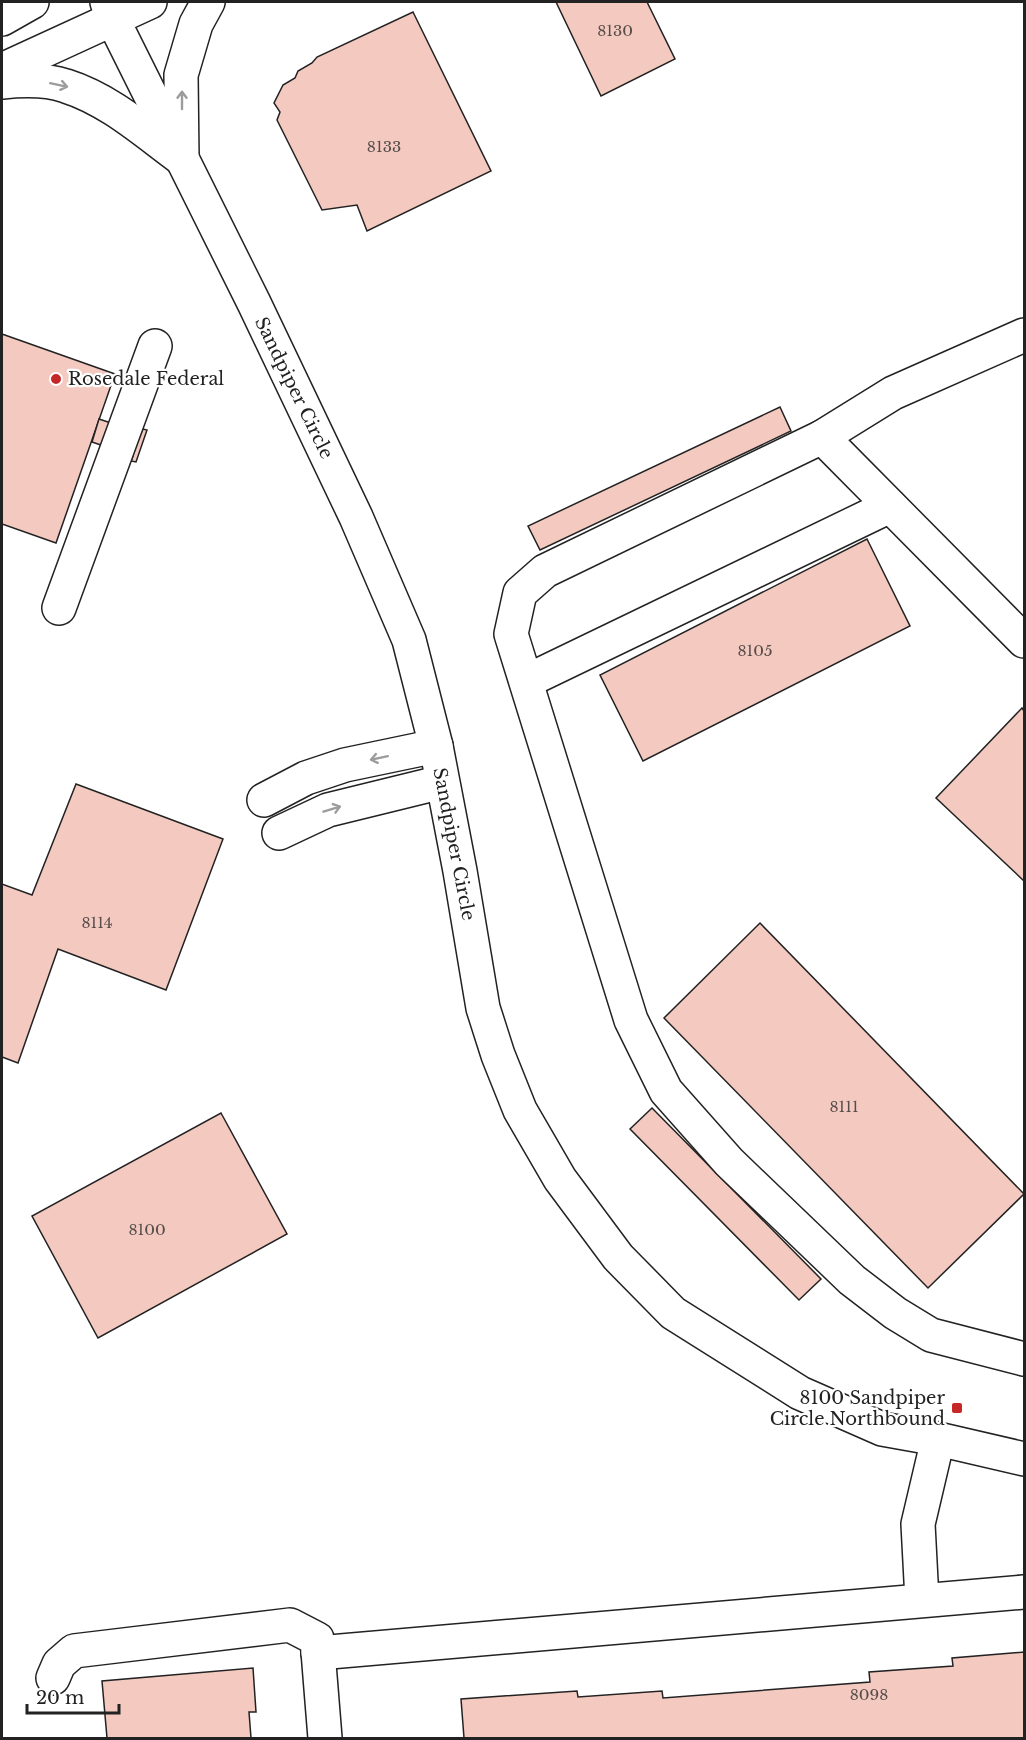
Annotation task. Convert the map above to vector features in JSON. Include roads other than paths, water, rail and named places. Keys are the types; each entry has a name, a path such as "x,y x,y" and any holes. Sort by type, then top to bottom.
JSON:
{"street":[{"path":"2,19 32,2"},
{"path":"2,70 110,6 150,2"},
{"path":"182,159 181,75 196,24 208,2"},
{"name":"Sandpiper Circle","path":"110,6 356,517 409,640 436,746 483,1008 498,1055 520,1110 560,1179 618,1257 673,1313 800,1393 882,1429 1024,1459"},
{"path":"2,82 27,80 64,85 108,104 182,159"},
{"path":"1024,335 893,393 822,437 545,571 520,593 511,634 631,1020 666,1091 729,1162 852,1280 895,1313 931,1335 1024,1359"},
{"path":"60,608 155,346"},
{"path":"822,437 1024,641"},
{"path":"527,681 890,506"},
{"path":"264,800 316,774 345,765 436,746"},
{"path":"279,834 328,810 442,782"},
{"path":"922,1600 918,1524 938,1439"},
{"path":"318,1653 1024,1592"},
{"path":"52,1678 59,1664 74,1651 290,1625 317,1640 325,1738"}],"place":[{"name":"Rosedale Federal","path":"56,379"},
{"name":"8100 Sandpiper Circle Northbound","path":"957,1408"}]}
